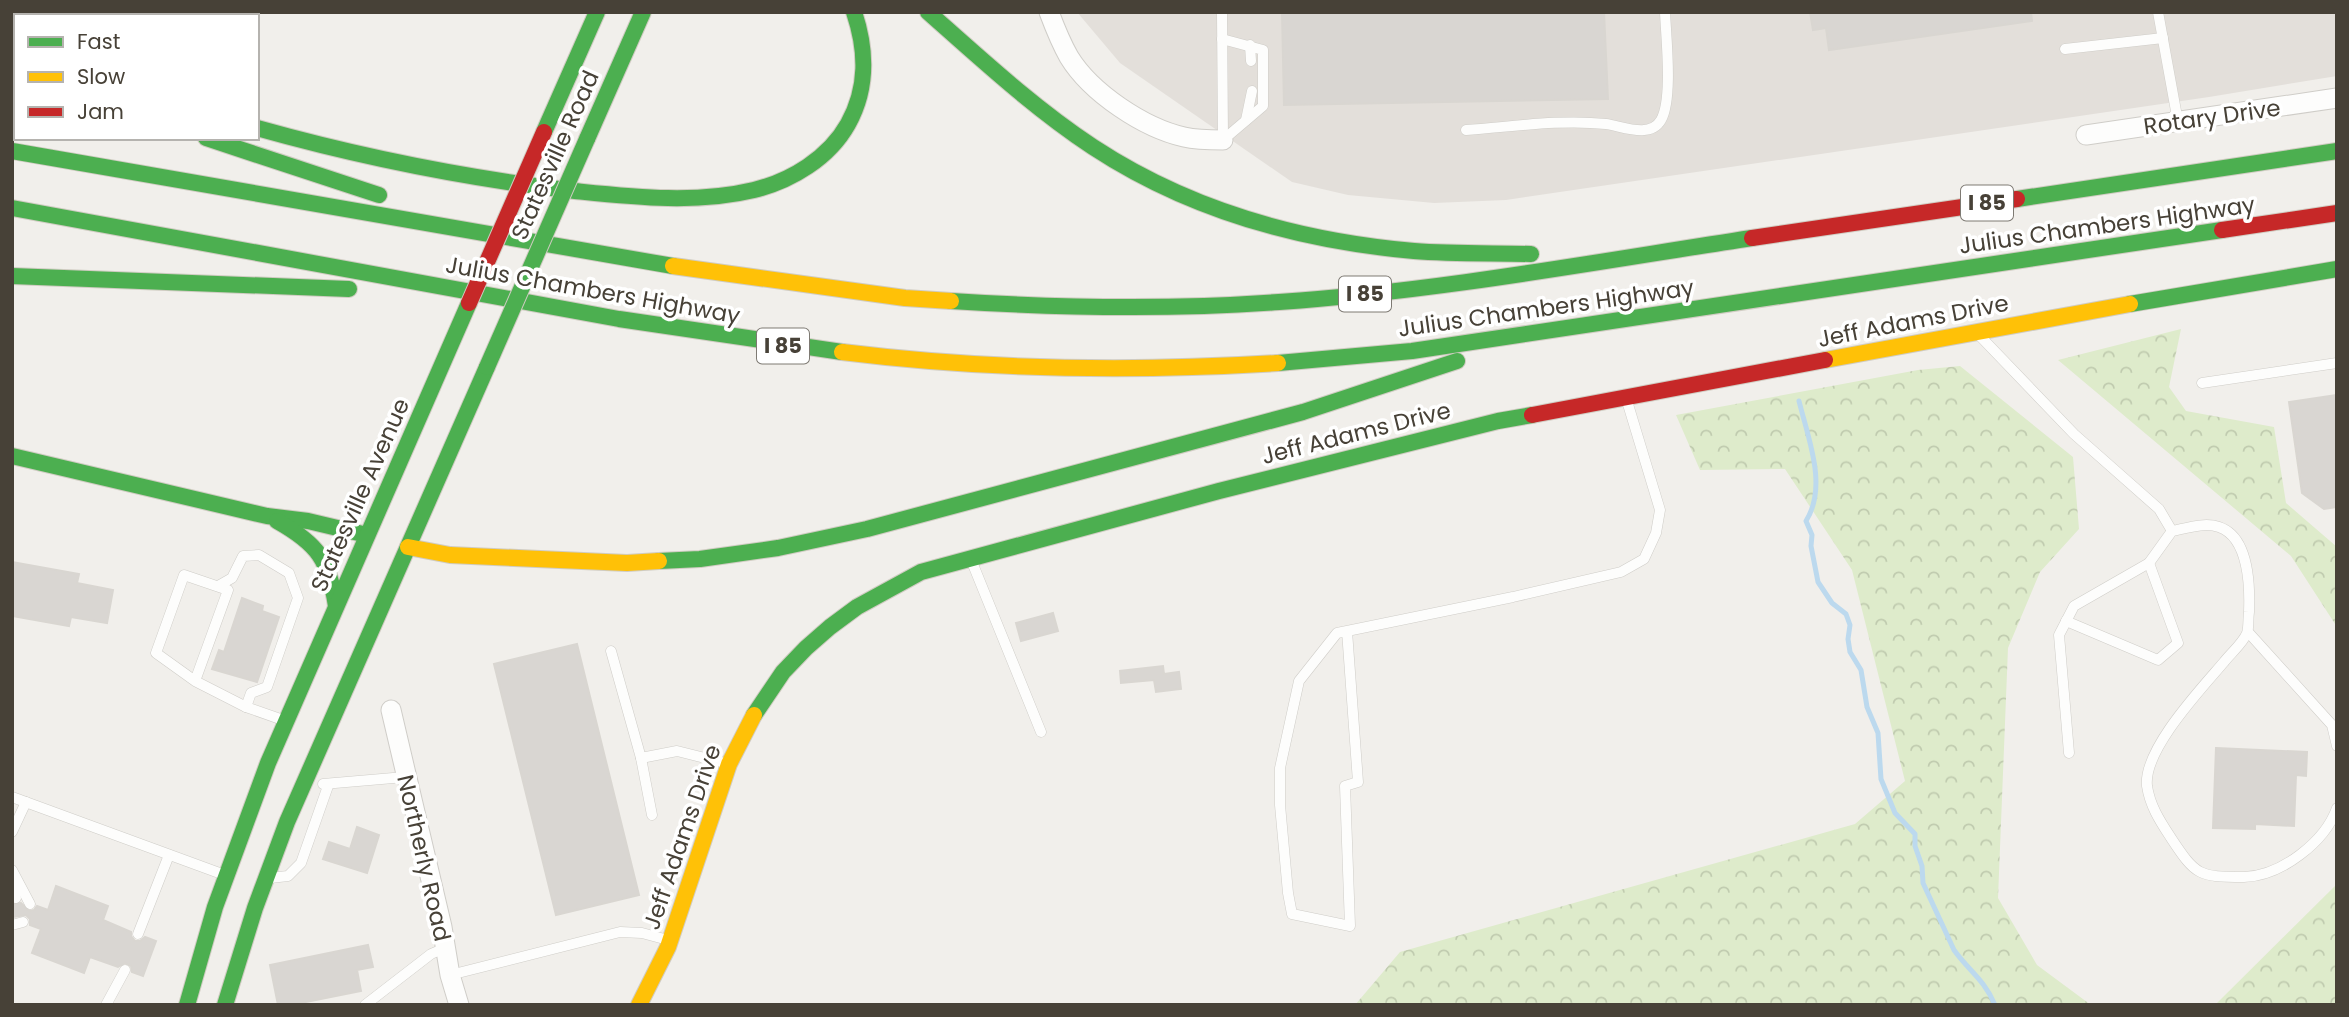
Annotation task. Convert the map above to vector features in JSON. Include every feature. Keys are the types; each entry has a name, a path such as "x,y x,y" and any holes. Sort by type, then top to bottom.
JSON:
{"main road":[{"name":"Statesville Avenue","path":"187,1005 225,876 285,721 597,12"},
{"name":"Statesville Road","path":"408,547 643,12"},
{"path":"259,129 379,159 484,180 655,198 708,197 755,190 776,183 814,162 835,142 852,118 860,101 866,64 861,29 854,12"},
{"path":"928,12 1033,103 1094,148 1157,183 1223,211 1288,230 1396,249 1637,256"},
{"path":"212,140 506,237"},
{"name":"Julius Chambers Highway","path":"12,151 731,276 841,291 966,303 1090,308 1216,306 1342,297 1637,256 2337,151"},
{"name":"Julius Chambers Highway","path":"12,208 480,295 784,346 899,359 1027,368 1154,369 1284,363 1412,351 2337,213"},
{"name":"Jeff Adams Drive","path":"639,1005 671,941 729,764 754,714 785,668 836,621 921,572 1428,437 1498,421 2183,294 2337,269"},
{"path":"12,276 480,295"},
{"path":"12,454 267,516 308,521 450,555 627,563 700,559 778,548 867,529 1303,412 1548,331"},
{"path":"267,516 300,533 321,553 331,577 336,606"},
{"path":"225,1005 265,879 408,547"}],"street":[{"path":"1049,12 1070,58 1107,99 1146,123 1170,133 1196,139 1223,140"},
{"name":"Rotary Drive","path":"2086,135 2337,98"},
{"name":"Northerly Road","path":"391,710 459,1005"}],"lane":[{"path":"1222,12 1223,140"},
{"path":"1466,130 1580,123 1608,124 1636,130 1652,128 1661,121 1666,96 1665,12"},
{"path":"2158,12 2178,121"},
{"path":"2065,49 2163,38"},
{"path":"1222,39 1263,50 1264,106 1223,140"},
{"path":"1250,45 1251,61"},
{"path":"1246,120 1252,91"},
{"path":"1976,332 2074,435 2159,509 2172,531"},
{"path":"2202,383 2337,363"},
{"path":"1348,631 1358,782 1346,786 1350,926 1292,914 1287,893 1280,768 1299,681 1337,634 1348,631 1513,597 1620,572 1644,559 1656,533 1660,510 1626,397"},
{"path":"2069,753 2059,635 2074,606 2149,562 2172,531 2207,525 2221,527 2233,537 2246,562 2249,592 2248,632 2169,728 2151,761 2146,783 2152,808 2193,869 2213,877 2253,877 2279,867 2312,846 2332,821 2337,808"},
{"path":"218,586 232,578 243,556 259,555 289,573 298,598 267,687 251,693 246,707"},
{"path":"970,558 1041,732"},
{"path":"2066,621 2158,660 2178,643 2149,562"},
{"path":"195,681 228,590 184,575 156,653 195,681 246,707 285,721"},
{"path":"2248,632 2332,725 2337,746"},
{"path":"611,651 641,758 652,814"},
{"path":"641,758 677,751 729,764"},
{"path":"305,782 328,786 405,777"},
{"path":"265,879 288,876 301,863 328,786"},
{"path":"12,797 225,876"},
{"path":"12,832 26,802"},
{"path":"138,934 169,855"},
{"path":"12,870 30,904"},
{"path":"12,886 16,898"},
{"path":"12,925 23,922"},
{"path":"450,975 621,933 642,933 671,941"},
{"path":"365,1005 431,954 445,948"},
{"path":"107,1005 125,970"}],"shaded area":[{"path":"1077,12 2337,12 2337,76 1506,200 1434,203 1348,195 1292,182 1120,63"}],"green space":[{"path":"2181,329 2169,387 2186,411 2274,427 2286,503 2337,547 2337,627 2291,556 2058,360"},
{"path":"1960,366 2073,457 2079,529 2040,572 2008,648 1998,898 2037,965 2091,1005 1355,1005 1400,952 1855,824 1905,781 1852,570 1785,469 1700,470 1676,415 1918,370"},
{"path":"2337,884 2337,1005 2215,1005"}],"building":[{"path":"1282,12 1604,12 1608,99 1284,105"},
{"path":"1810,12 2031,12 2032,21 1829,50 1826,28 1813,30"},
{"path":"2337,395 2337,507 2324,509 2302,493 2289,402"},
{"path":"12,562 79,574 77,583 113,590 107,623 71,617 69,626 12,616"},
{"path":"242,598 263,606 262,611 279,617 257,682 212,669 219,650 224,652"},
{"path":"1053,613 1058,631 1021,641 1016,623"},
{"path":"577,644 639,895 556,915 494,664"},
{"path":"1163,666 1164,674 1179,672 1181,689 1156,692 1154,680 1121,683 1120,671"},
{"path":"2216,748 2307,752 2306,776 2296,775 2294,826 2255,824 2255,829 2213,828"},
{"path":"357,827 379,835 367,873 323,859 329,842 350,849"},
{"path":"56,886 108,906 103,920 131,932 135,941 145,937 156,941 143,976 132,972 131,966 125,963 118,967 90,957 84,973 32,953 41,929 30,925 30,919 26,915 12,917 12,904 21,903 29,911 37,906 48,910"},
{"path":"368,945 373,967 357,970 361,991 291,1005 278,1005 270,965"}],"waterway":[{"path":"1799,401 1816,477 1812,507 1806,521 1812,535 1811,546 1818,582 1832,603 1846,614 1850,625 1850,652 1861,670 1867,707 1878,733 1881,779 1895,813 1915,834 1923,883 1954,950 1981,982 1995,1005"}],"traffic: fast":[{"path":"544,132 597,12"},
{"path":"587,139 643,12"},
{"path":"259,129 415,166 534,186 665,198 710,197 754,190 782,181 808,166 830,147 848,124 859,97 863,69 861,41 854,12"},
{"path":"928,12 1008,82 1071,132 1130,169 1207,205 1288,230 1371,246 1429,252 1531,254"},
{"path":"487,367 587,139"},
{"path":"212,140 379,195"},
{"path":"12,151 673,266"},
{"path":"2017,199 2337,151"},
{"path":"12,208 619,319 842,352"},
{"path":"1278,363 1412,351 2222,230"},
{"path":"951,301 1115,307 1279,302 1398,291 1752,238"},
{"path":"2130,304 2337,269"},
{"path":"12,276 349,289"},
{"path":"187,1005 215,907 268,763 469,303"},
{"path":"659,561 700,559 778,548 867,529 1303,412 1457,361"},
{"path":"225,1005 255,908 287,822 487,367"},
{"path":"754,715 783,672 830,627 857,607 921,572 1219,491 1498,421 1532,415"},
{"path":"12,456 267,516 308,521 367,535"},
{"path":"277,521 303,538 319,555 330,577 336,606"}],"traffic: slow":[{"path":"673,266 905,298 951,301"},
{"path":"1825,360 2130,304"},
{"path":"842,352 951,363 1060,368 1169,368 1278,363"},
{"path":"408,547 450,555 627,563 659,561"},
{"path":"639,1005 668,947 729,764 754,715"}],"traffic: jam":[{"path":"469,303 544,132"},
{"path":"1752,238 2017,199"},
{"path":"2222,230 2337,213"},
{"path":"1532,415 1825,360"}]}
